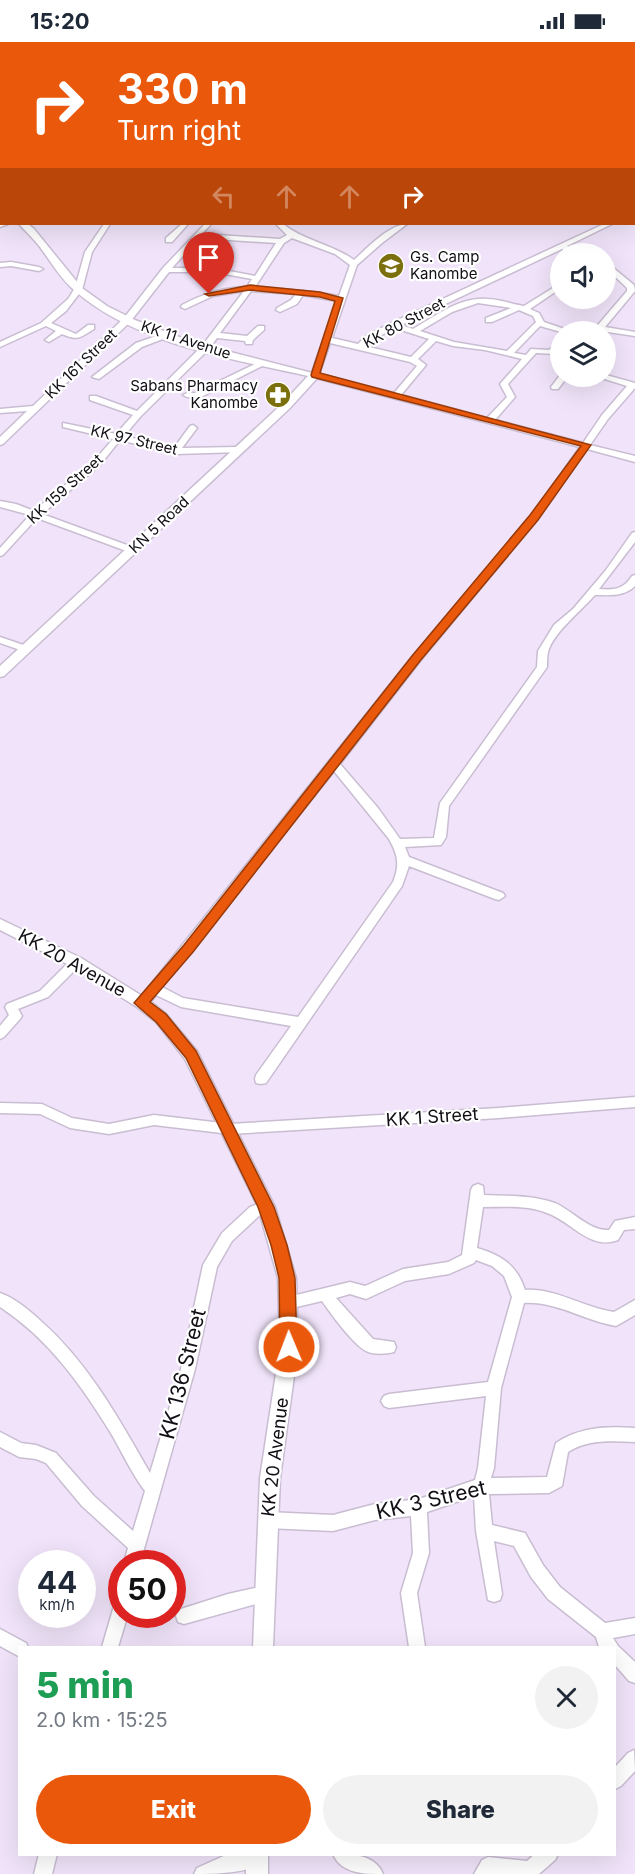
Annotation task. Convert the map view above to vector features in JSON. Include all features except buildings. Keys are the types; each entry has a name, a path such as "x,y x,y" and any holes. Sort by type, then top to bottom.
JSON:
{"main road":[{"name":"KK 11 Avenue","path":"24,225 33,232 51,259 79,289 127,320 205,348 315,375"},
{"name":"KN 5 Road","path":"0,673 286,406 315,375"},
{"name":"KK 20 Avenue","path":"0,924 76,962 141,1003 166,1024 191,1055 230,1129 266,1207 287,1278 289,1347 270,1478 262,1646"}],"street":[{"path":"2,343 46,324 79,289 87,256 94,240 106,225"},
{"path":"169,240 184,225"},
{"name":"KK 161 Street","path":"0,442 35,408 88,342 127,320 166,270 207,225"},
{"path":"280,225 292,235 338,252 354,264"},
{"path":"403,225 379,241 354,264 315,375 635,459"},
{"name":"KK 80 Street","path":"571,243 605,225"},
{"path":"196,236 281,241 292,235"},
{"name":"KK 159 Street","path":"0,554 35,515 97,463 138,414 205,348 281,241"},
{"name":"KK 80 Street","path":"328,340 360,347 369,338 394,325 550,253"},
{"path":"0,265 11,264 39,269"},
{"path":"166,270 214,270 256,278"},
{"path":"616,275 631,292 635,304"},
{"path":"185,307 209,294 250,287 340,299"},
{"path":"489,320 522,308 550,291"},
{"path":"605,321 631,292"},
{"path":"280,310 294,302 301,293"},
{"path":"413,332 457,308 476,301 522,308 536,315 540,323 550,326"},
{"path":"508,353 540,323"},
{"path":"46,324 88,342 91,327"},
{"path":"394,325 433,339 527,358"},
{"path":"215,335 249,341 261,328"},
{"path":"49,340 62,330"},
{"path":"616,332 635,334"},
{"path":"96,377 139,345 165,335"},
{"path":"413,360 433,339"},
{"path":"518,345 550,352"},
{"path":"360,347 413,360 422,365 396,396"},
{"path":"489,421 511,397 504,384 527,358 537,351"},
{"path":"187,394 196,396 264,363"},
{"path":"141,1003 334,764 416,658 534,518 605,417 634,385 616,380"},
{"path":"93,398 138,414"},
{"name":"KK 161 Street","path":"0,411 35,408"},
{"name":"KK 97 Street","path":"66,425 176,451 238,450"},
{"path":"176,451 193,428"},
{"path":"0,504 10,505 132,550"},
{"path":"398,843 437,842 440,837 444,806 542,667 543,651 557,627 576,611 609,572 635,535"},
{"path":"592,592 624,592 630,588 635,578"},
{"path":"0,640 26,649"},
{"path":"261,1079 398,883 403,870 404,860 398,843 334,764"},
{"path":"404,860 499,896"},
{"path":"0,1034 16,1016 11,1007 44,994 76,962"},
{"path":"155,988 167,997 181,1002 299,1022"},
{"name":"KK 1 Street","path":"0,1108 42,1109 74,1124 109,1129 154,1120 230,1129 499,1113 635,1102"},
{"path":"288,1303 350,1288 366,1293 403,1275 449,1268 465,1262 469,1259 471,1252 471,1234 477,1196 550,1207 598,1237 614,1236 620,1225 635,1223"},
{"name":"KK 136 Street","path":"135,1550 188,1370 210,1265 227,1237 255,1211 266,1207"},
{"path":"471,1252 494,1260 511,1272 517,1283 519,1297 501,1356 494,1389 486,1468 481,1486 484,1531 494,1594"},
{"path":"325,1293 338,1312 370,1346 389,1347"},
{"path":"519,1297 532,1296 559,1302 611,1319 624,1316 635,1307"},
{"path":"0,1299 30,1320 65,1355 107,1411 145,1479 153,1489"},
{"path":"389,1401 494,1389"},
{"name":"KK 3 Street","path":"267,1520 333,1523 375,1512 419,1507 481,1486 549,1485 556,1481 561,1448 571,1440 588,1436 635,1435"},
{"path":"0,1439 19,1450 36,1452 51,1458 88,1501 136,1544"},
{"path":"417,1646 409,1593 410,1581 421,1553 419,1507"},
{"path":"484,1531 519,1539 537,1571 554,1593 606,1640 635,1626"},
{"path":"186,1615 264,1594"},
{"path":"110,1646 116,1628"},
{"path":"0,1637 18,1648"},
{"path":"616,1654 635,1675"},
{"path":"616,1779 634,1759"},
{"path":"42,1874 47,1856"},
{"path":"345,1856 374,1874"},
{"path":"483,1874 488,1866 530,1870 547,1856"},
{"path":"203,1874 223,1864 257,1862"}],"place":[{"name":"Gs. Camp Kanombe","path":"391,266"},
{"name":"Sabans Pharmacy Kanombe","path":"278,395"}],"route":[{"path":"209,294 233,288 250,287 320,294 340,299 315,375 586,445 548,495 534,518 416,658 279,834 141,1003 161,1018 191,1055 230,1129 266,1207 287,1278 289,1347"}]}
